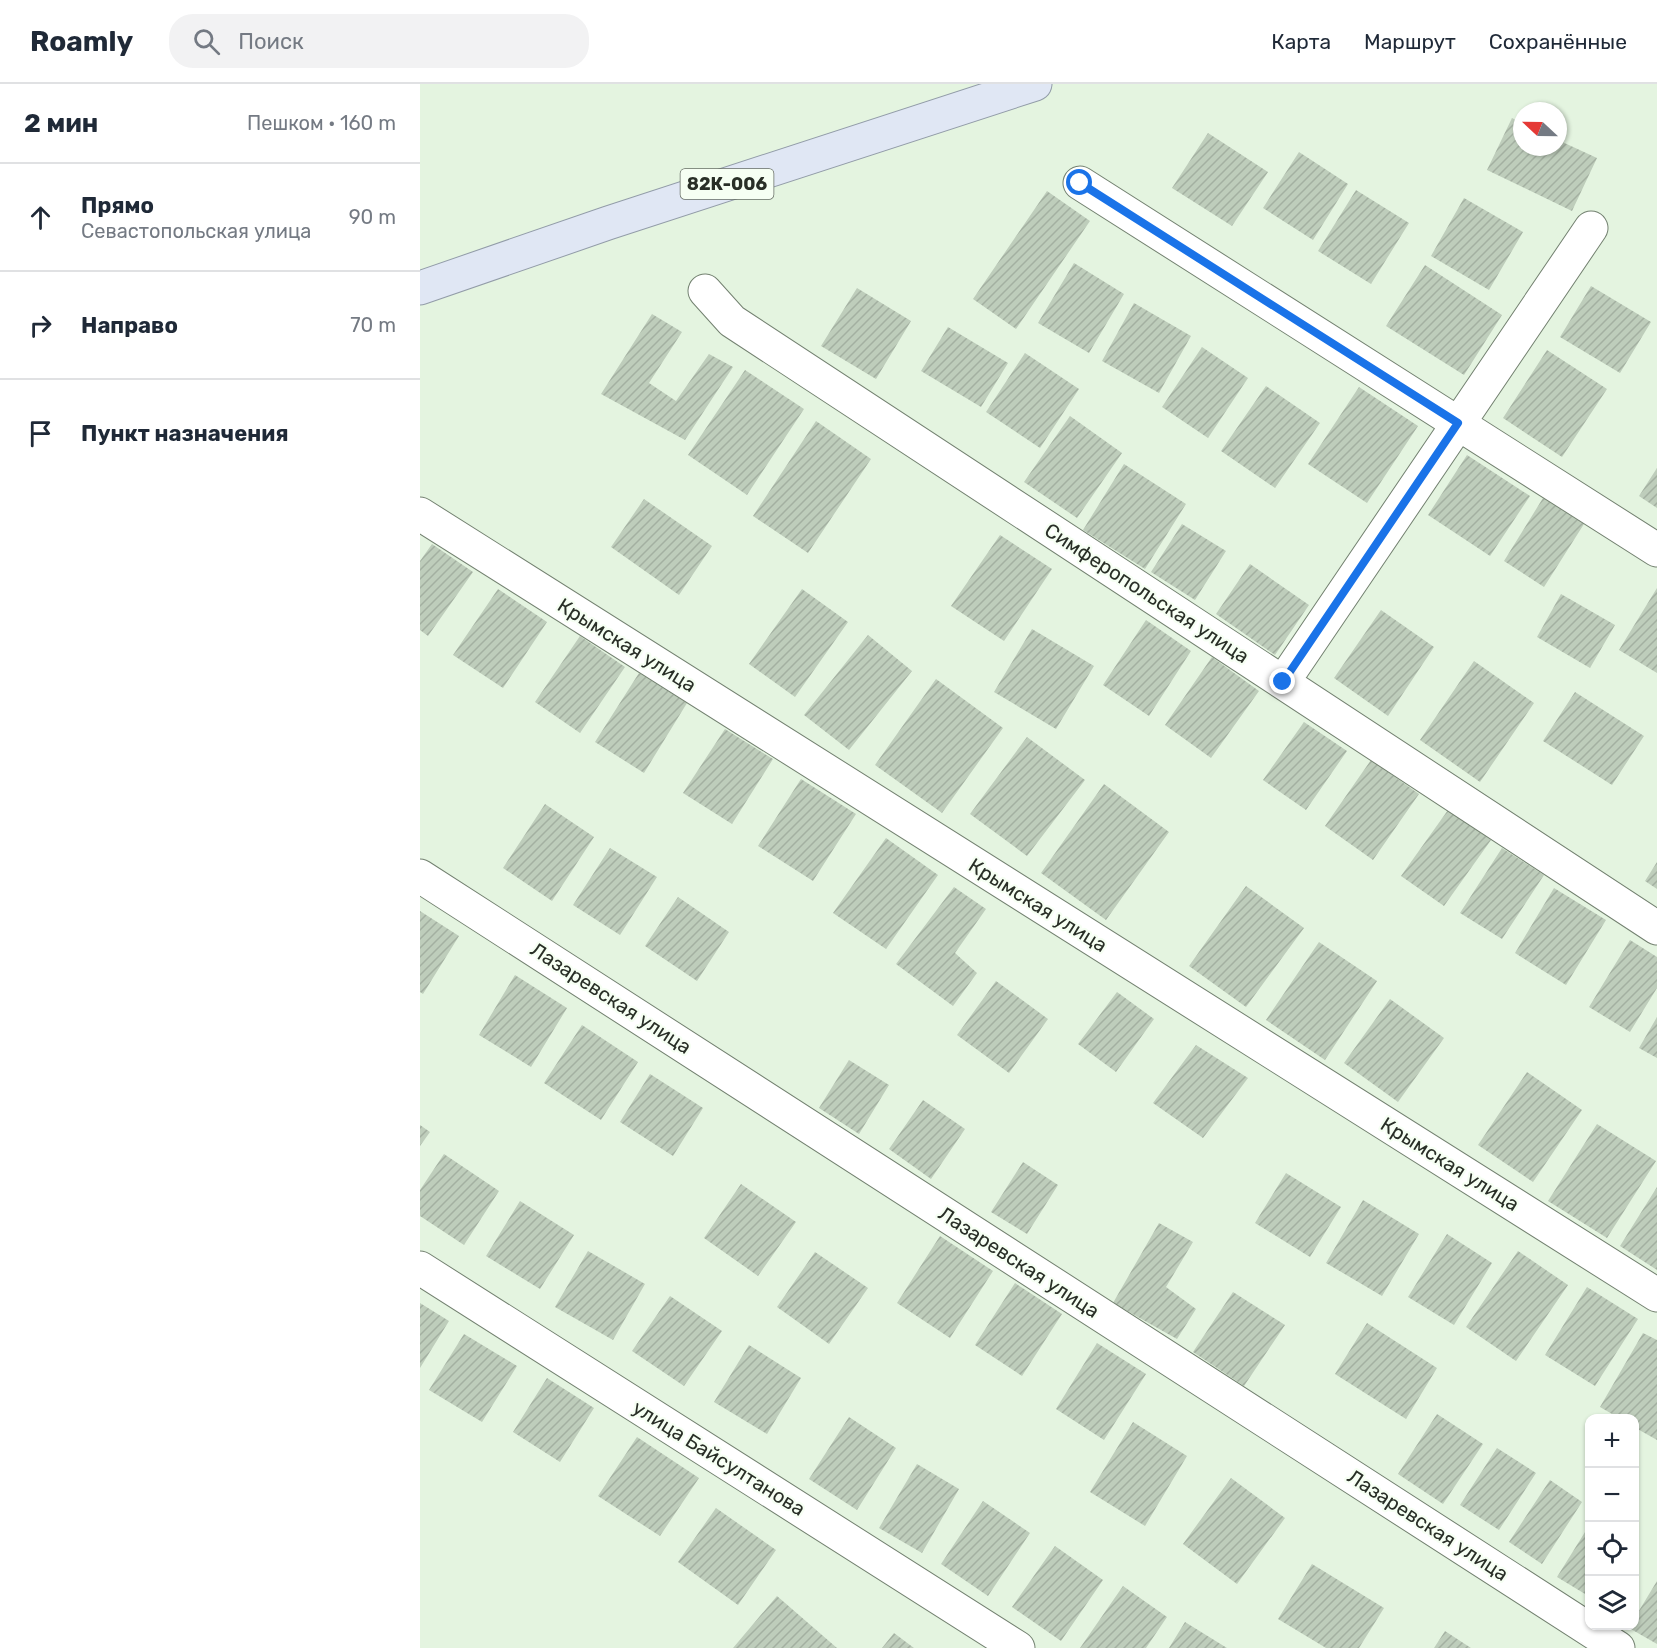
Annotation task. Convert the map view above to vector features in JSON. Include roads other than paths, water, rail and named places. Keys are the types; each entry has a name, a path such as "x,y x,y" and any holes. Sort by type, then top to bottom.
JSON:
{"main road":[{"name":"82К-006","path":"420,288 608,223 1035,84"}],"street":[{"path":"1080,183 1657,550"},
{"path":"1283,682 1591,228"},
{"name":"Симферопольская улица","path":"705,291 732,321 1657,928"},
{"name":"Крымская улица","path":"420,514 1657,1295"},
{"name":"Лазаревская улица","path":"420,876 1618,1648"},
{"name":"улица Байсултанова","path":"420,1268 1018,1648"}]}
